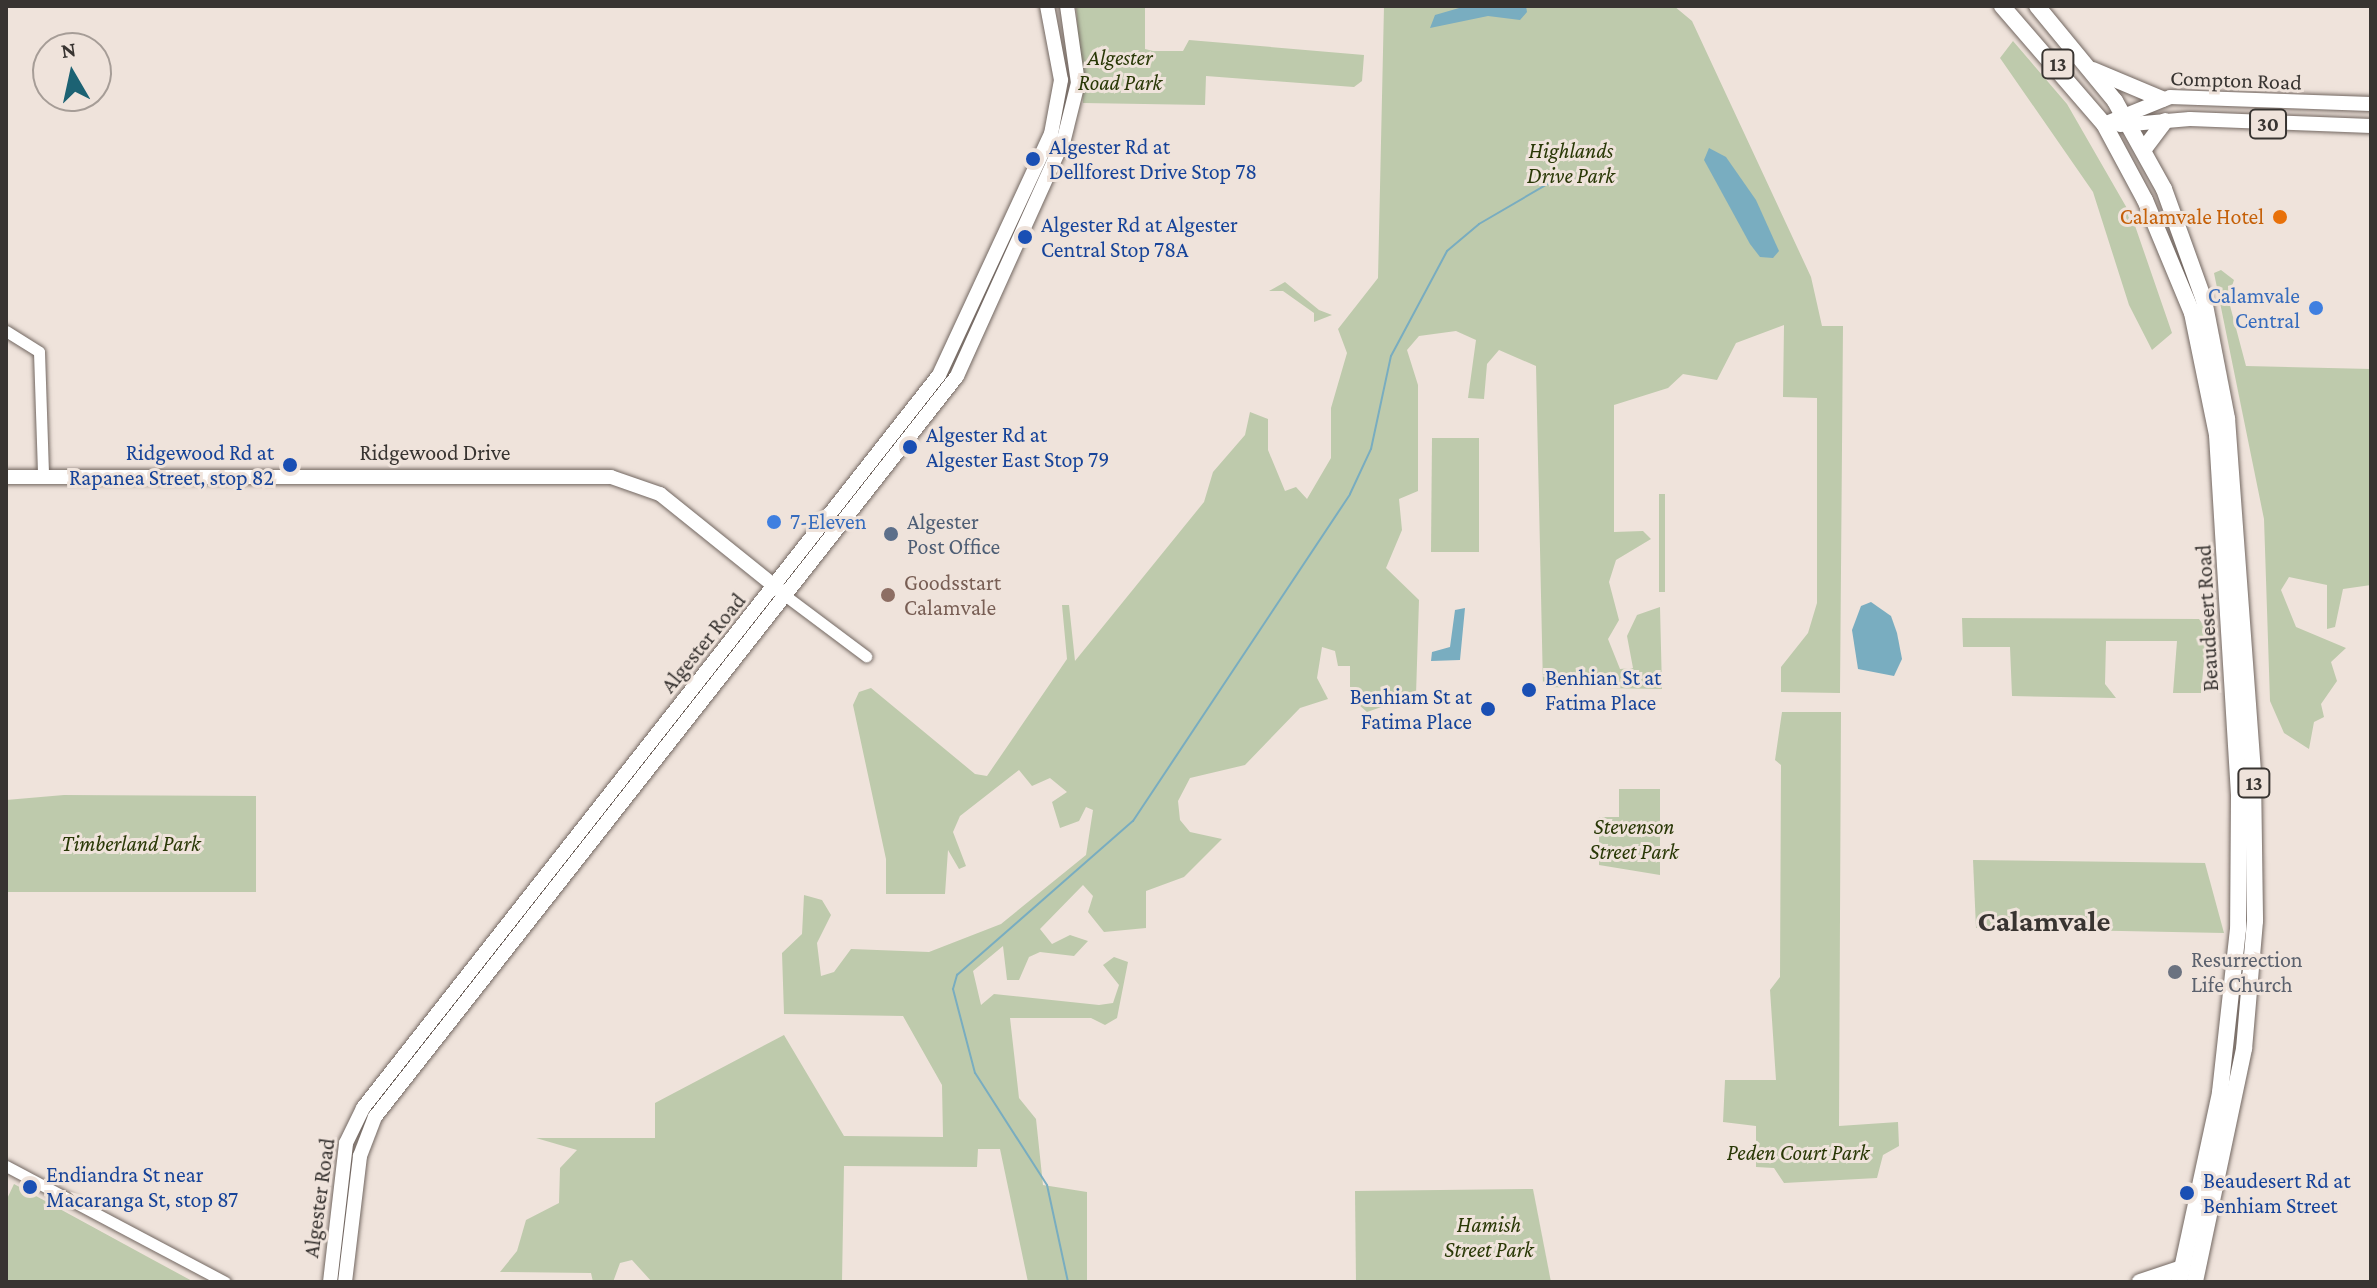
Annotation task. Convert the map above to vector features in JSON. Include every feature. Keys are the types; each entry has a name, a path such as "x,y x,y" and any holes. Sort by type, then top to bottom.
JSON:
{"highway":[{"name":"Beaudesert Road","path":"2037,6 2093,70 2144,149 2185,241 2220,372 2253,774 2255,921 2244,1049 2195,1282"},
{"name":"Beaudesert Road","path":"2001,7 2105,126 2192,313 2222,490 2239,797 2238,929 2220,1093 2181,1275"},
{"name":"30","path":"2093,70 2162,99"},
{"path":"2144,149 2165,121"},
{"path":"2140,1282 2181,1275"}],"main road":[{"name":"Algester Road","path":"330,1282 353,1122 555,856 782,592 947,358 1051,134 1061,80 1047,6"},
{"name":"Algester Road","path":"345,1282 360,1156 375,1117 782,592 957,376 1064,139 1078,83 1067,6"},
{"name":"Compton Road","path":"2105,126 2126,119 2162,99 2371,104"},
{"name":"Compton Road","path":"2126,119 2371,126"},
{"name":"Ridgewood Drive","path":"6,477 43,474 611,477 660,494 782,592"},
{"name":"Ridgewood Drive","path":"6,485 43,474"}],"street":[{"path":"6,331 39,352 43,474"},
{"path":"782,592 866,656"},
{"path":"6,1166 225,1282"}],"green space":[{"name":"Algester Road Park","path":"1076,6 1145,6 1145,49 1153,51 1183,51 1189,40 1364,55 1362,81 1354,87 1206,76 1205,105 1083,103"},
{"name":"Highlands Drive Park","path":"1384,6 1674,6 1692,21 1811,277 1822,326 1843,326 1840,693 1781,692 1781,667 1808,633 1817,603 1817,398 1783,397 1784,325 1736,343 1717,380 1683,374 1668,388 1614,405 1614,532 1643,531 1651,539 1616,560 1609,582 1619,620 1608,639 1620,669 1633,668 1627,636 1637,615 1660,607 1662,689 1543,687 1536,366 1499,350 1487,364 1484,399 1468,398 1476,340 1456,331 1419,336 1407,350 1418,385 1418,491 1399,499 1402,530 1386,568 1419,600 1416,695 1367,712 1350,697 1350,666 1338,666 1335,651 1322,647 1317,678 1328,699 1300,708 1245,765 1190,778 1178,801 1180,820 1190,832 1222,839 1184,877 1146,891 1146,928 1104,932 1088,912 1093,896 1083,885 1040,929 1052,944 1070,935 1088,941 1074,956 1040,952 1029,957 1019,980 1007,980 1003,946 973,971 981,1005 994,994 1099,1005 1113,1003 1119,985 1103,965 1114,957 1128,962 1117,1018 1105,1025 1091,1018 1010,1018 1019,1098 1036,1119 1043,1185 1087,1192 1087,1282 1028,1282 1000,1149 978,1149 977,1167 844,1166 842,1282 652,1282 632,1260 620,1263 613,1282 593,1282 591,1273 500,1272 517,1251 526,1220 559,1203 560,1168 577,1150 536,1138 655,1138 655,1103 784,1035 844,1136 943,1137 942,1085 903,1016 784,1014 782,953 802,934 804,895 822,900 831,915 817,943 821,976 834,972 851,949 929,952 1001,924 1086,855 1093,810 1086,807 1079,821 1060,828 1052,802 1067,792 1050,778 1032,786 1019,770 960,816 953,832 966,866 959,869 948,850 945,894 886,894 886,859 853,705 859,692 871,688 975,774 987,776 1067,659 1062,605 1069,605 1075,661 1204,502 1213,472 1245,435 1250,412 1268,419 1268,450 1285,491 1296,487 1307,499 1331,458 1331,408 1347,353 1338,329 1378,278"},
{"path":"2013,41 2067,104 2132,217 2172,333 2152,350 2129,305 2093,192 2000,58"},
{"path":"2221,270 2234,280 2228,298 2246,366 2371,369 2371,585 2343,589 2335,627 2327,629 2327,585 2289,577 2281,590 2296,627 2346,648 2331,662 2337,681 2321,704 2324,717 2314,722 2309,749 2284,733 2270,701 2264,519 2214,273"},
{"path":"1285,282 1319,310 1332,315 1314,322 1314,313 1283,291 1269,291"},
{"path":"1432,438 1479,438 1479,552 1431,552"},
{"path":"1659,494 1665,494 1665,592 1659,592"},
{"path":"1962,618 2199,619 2207,630 2201,693 2173,693 2177,641 2106,641 2105,684 2116,698 2012,696 2010,647 1963,647"},
{"name":"Peden Court Park","path":"1782,712 1841,712 1839,1126 1898,1122 1899,1146 1883,1155 1877,1178 1784,1183 1774,1168 1756,1167 1756,1126 1723,1122 1725,1080 1776,1080 1770,990 1780,977 1781,765 1775,760"},
{"name":"Stevenson Street Park","path":"1619,789 1660,789 1660,875 1599,865 1599,817 1619,817"},
{"name":"Timberland Park","path":"64,795 256,796 256,892 6,892 6,800"},
{"path":"1973,860 2205,863 2224,933 1976,928"},
{"path":"14,1184 194,1282 6,1282 6,1201"},
{"name":"Hamish Street Park","path":"1533,1189 1551,1282 1356,1282 1355,1191"}],"water":[{"path":"1466,6 1526,6 1527,12 1520,20 1488,16 1430,28 1435,15"},
{"path":"1709,148 1726,157 1756,200 1779,251 1773,258 1760,257 1750,244 1704,160"},
{"path":"1871,602 1891,616 1897,633 1902,659 1894,676 1858,669 1852,630 1861,606"},
{"path":"1465,608 1460,660 1431,661 1432,652 1450,647 1455,610"}],"waterway":[{"path":"1068,1282 1047,1185 975,1073 953,989 957,975 1133,821 1350,494 1371,449 1391,356 1447,251 1479,224 1563,175"}],"place":[{"name":"Algester Rd at Dellforest Drive Stop 78","path":"1033,159"},
{"name":"Calamvale Hotel","path":"2280,217"},
{"name":"Algester Rd at Algester Central Stop 78A","path":"1025,237"},
{"name":"Calamvale Central","path":"2316,308"},
{"name":"Algester Rd at Algester East Stop 79","path":"910,447"},
{"name":"Ridgewood Rd at Rapanea Street, stop 82","path":"290,465"},
{"name":"7-Eleven","path":"774,522"},
{"name":"Algester Post Office","path":"891,534"},
{"name":"Goodsstart Calamvale","path":"888,595"},
{"name":"Benhian St at Fatima Place","path":"1529,690"},
{"name":"Benhiam St at Fatima Place","path":"1488,709"},
{"name":"Resurrection Life Church","path":"2175,972"},
{"name":"Endiandra St near Macaranga St, stop 87","path":"30,1187"},
{"name":"Beaudesert Rd at Benhiam Street","path":"2187,1193"}],"district":[{"name":"Calamvale","path":"2044,921"}]}
